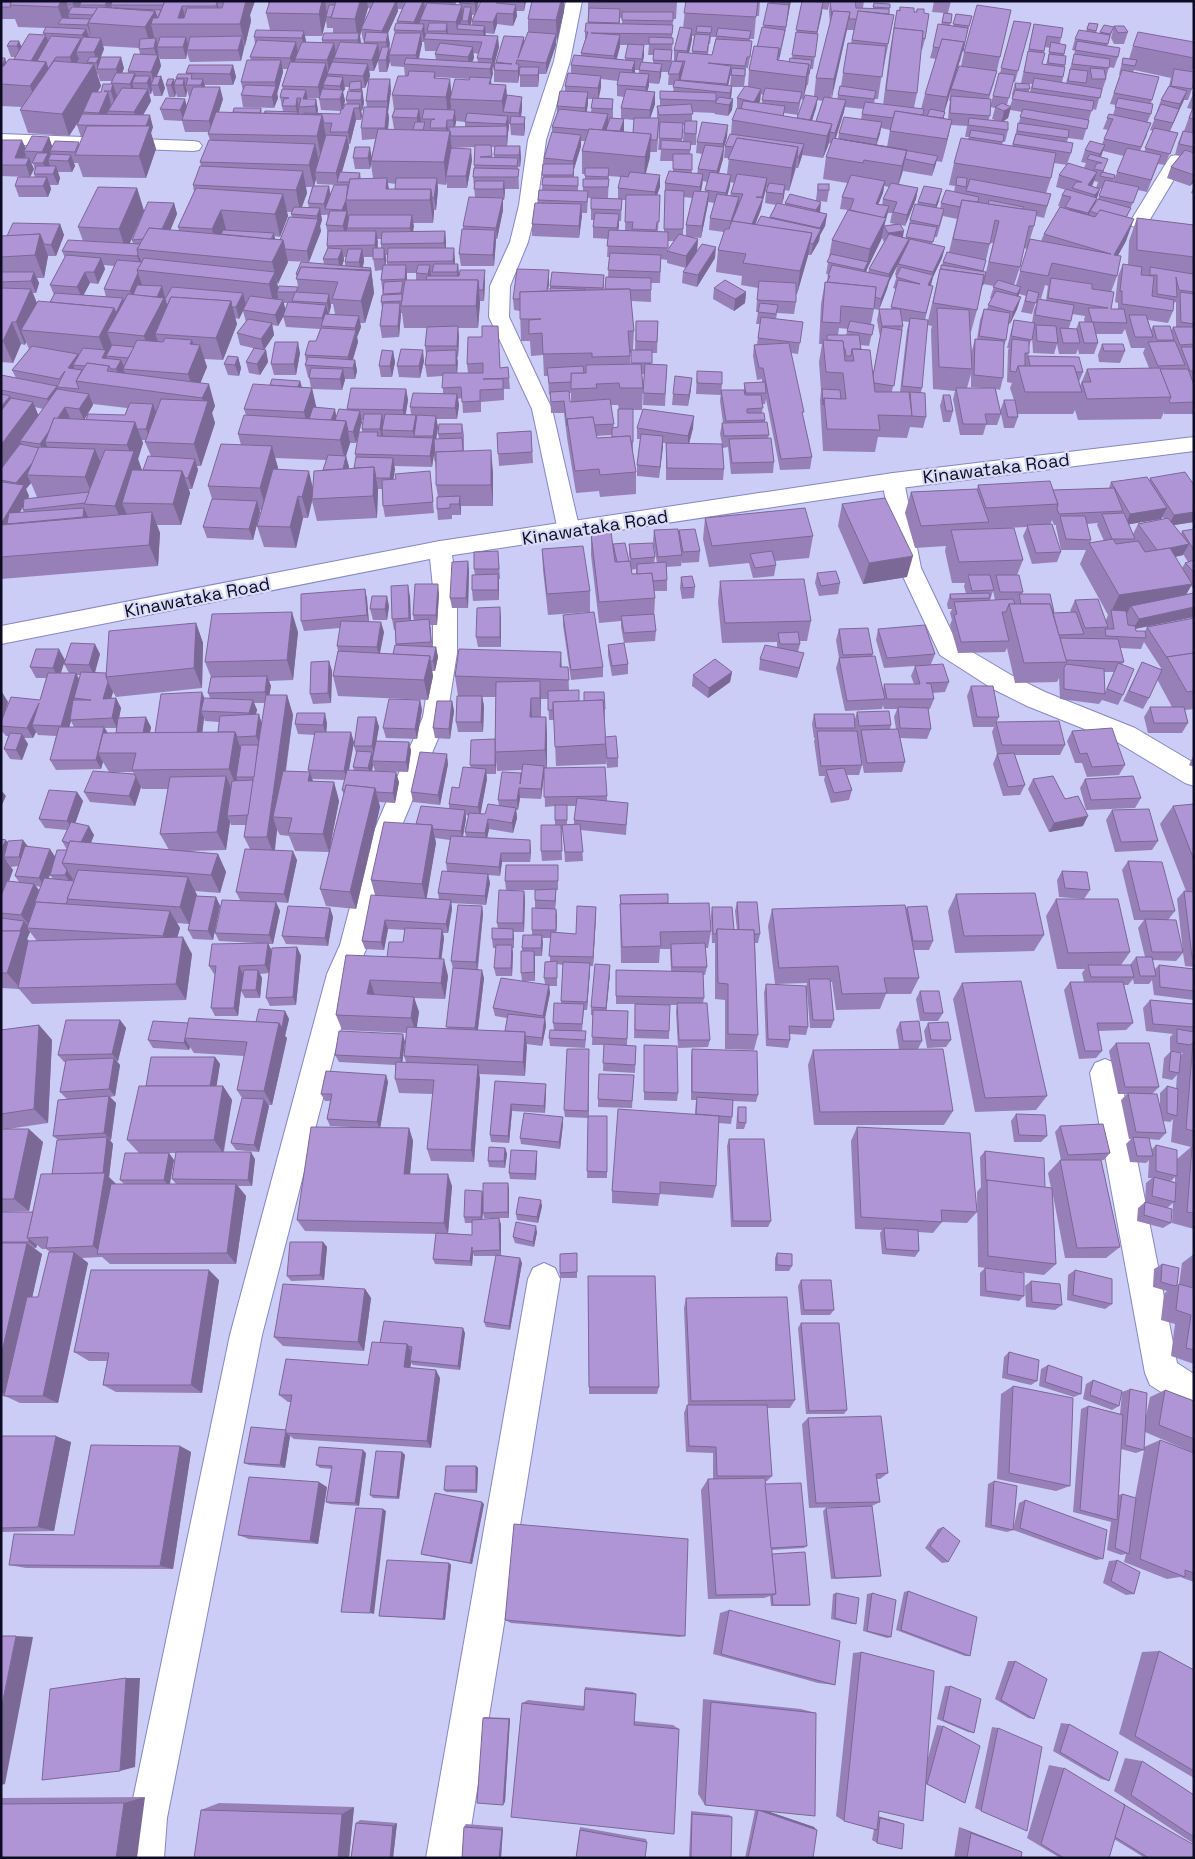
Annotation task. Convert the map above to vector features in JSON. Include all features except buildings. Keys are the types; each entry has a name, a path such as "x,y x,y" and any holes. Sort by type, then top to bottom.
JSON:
{"street":[{"path":"569,531 542,409 499,316 500,286 519,242 528,206 537,140 562,61 574,1"},
{"path":"1,139 77,144 193,146"},
{"path":"1139,222 1177,160 1194,163"},
{"name":"Kinawataka Road","path":"1,635 440,549 893,481 1194,444"},
{"path":"893,481 910,568 948,649 1002,682 1036,699 1126,735 1194,776"},
{"path":"144,1858 150,1808 246,1335 341,974 354,945 377,854 435,717 445,654 445,587 440,549"},
{"path":"1105,1074 1162,1373 1194,1393"},
{"path":"446,1858 544,1279"}]}
